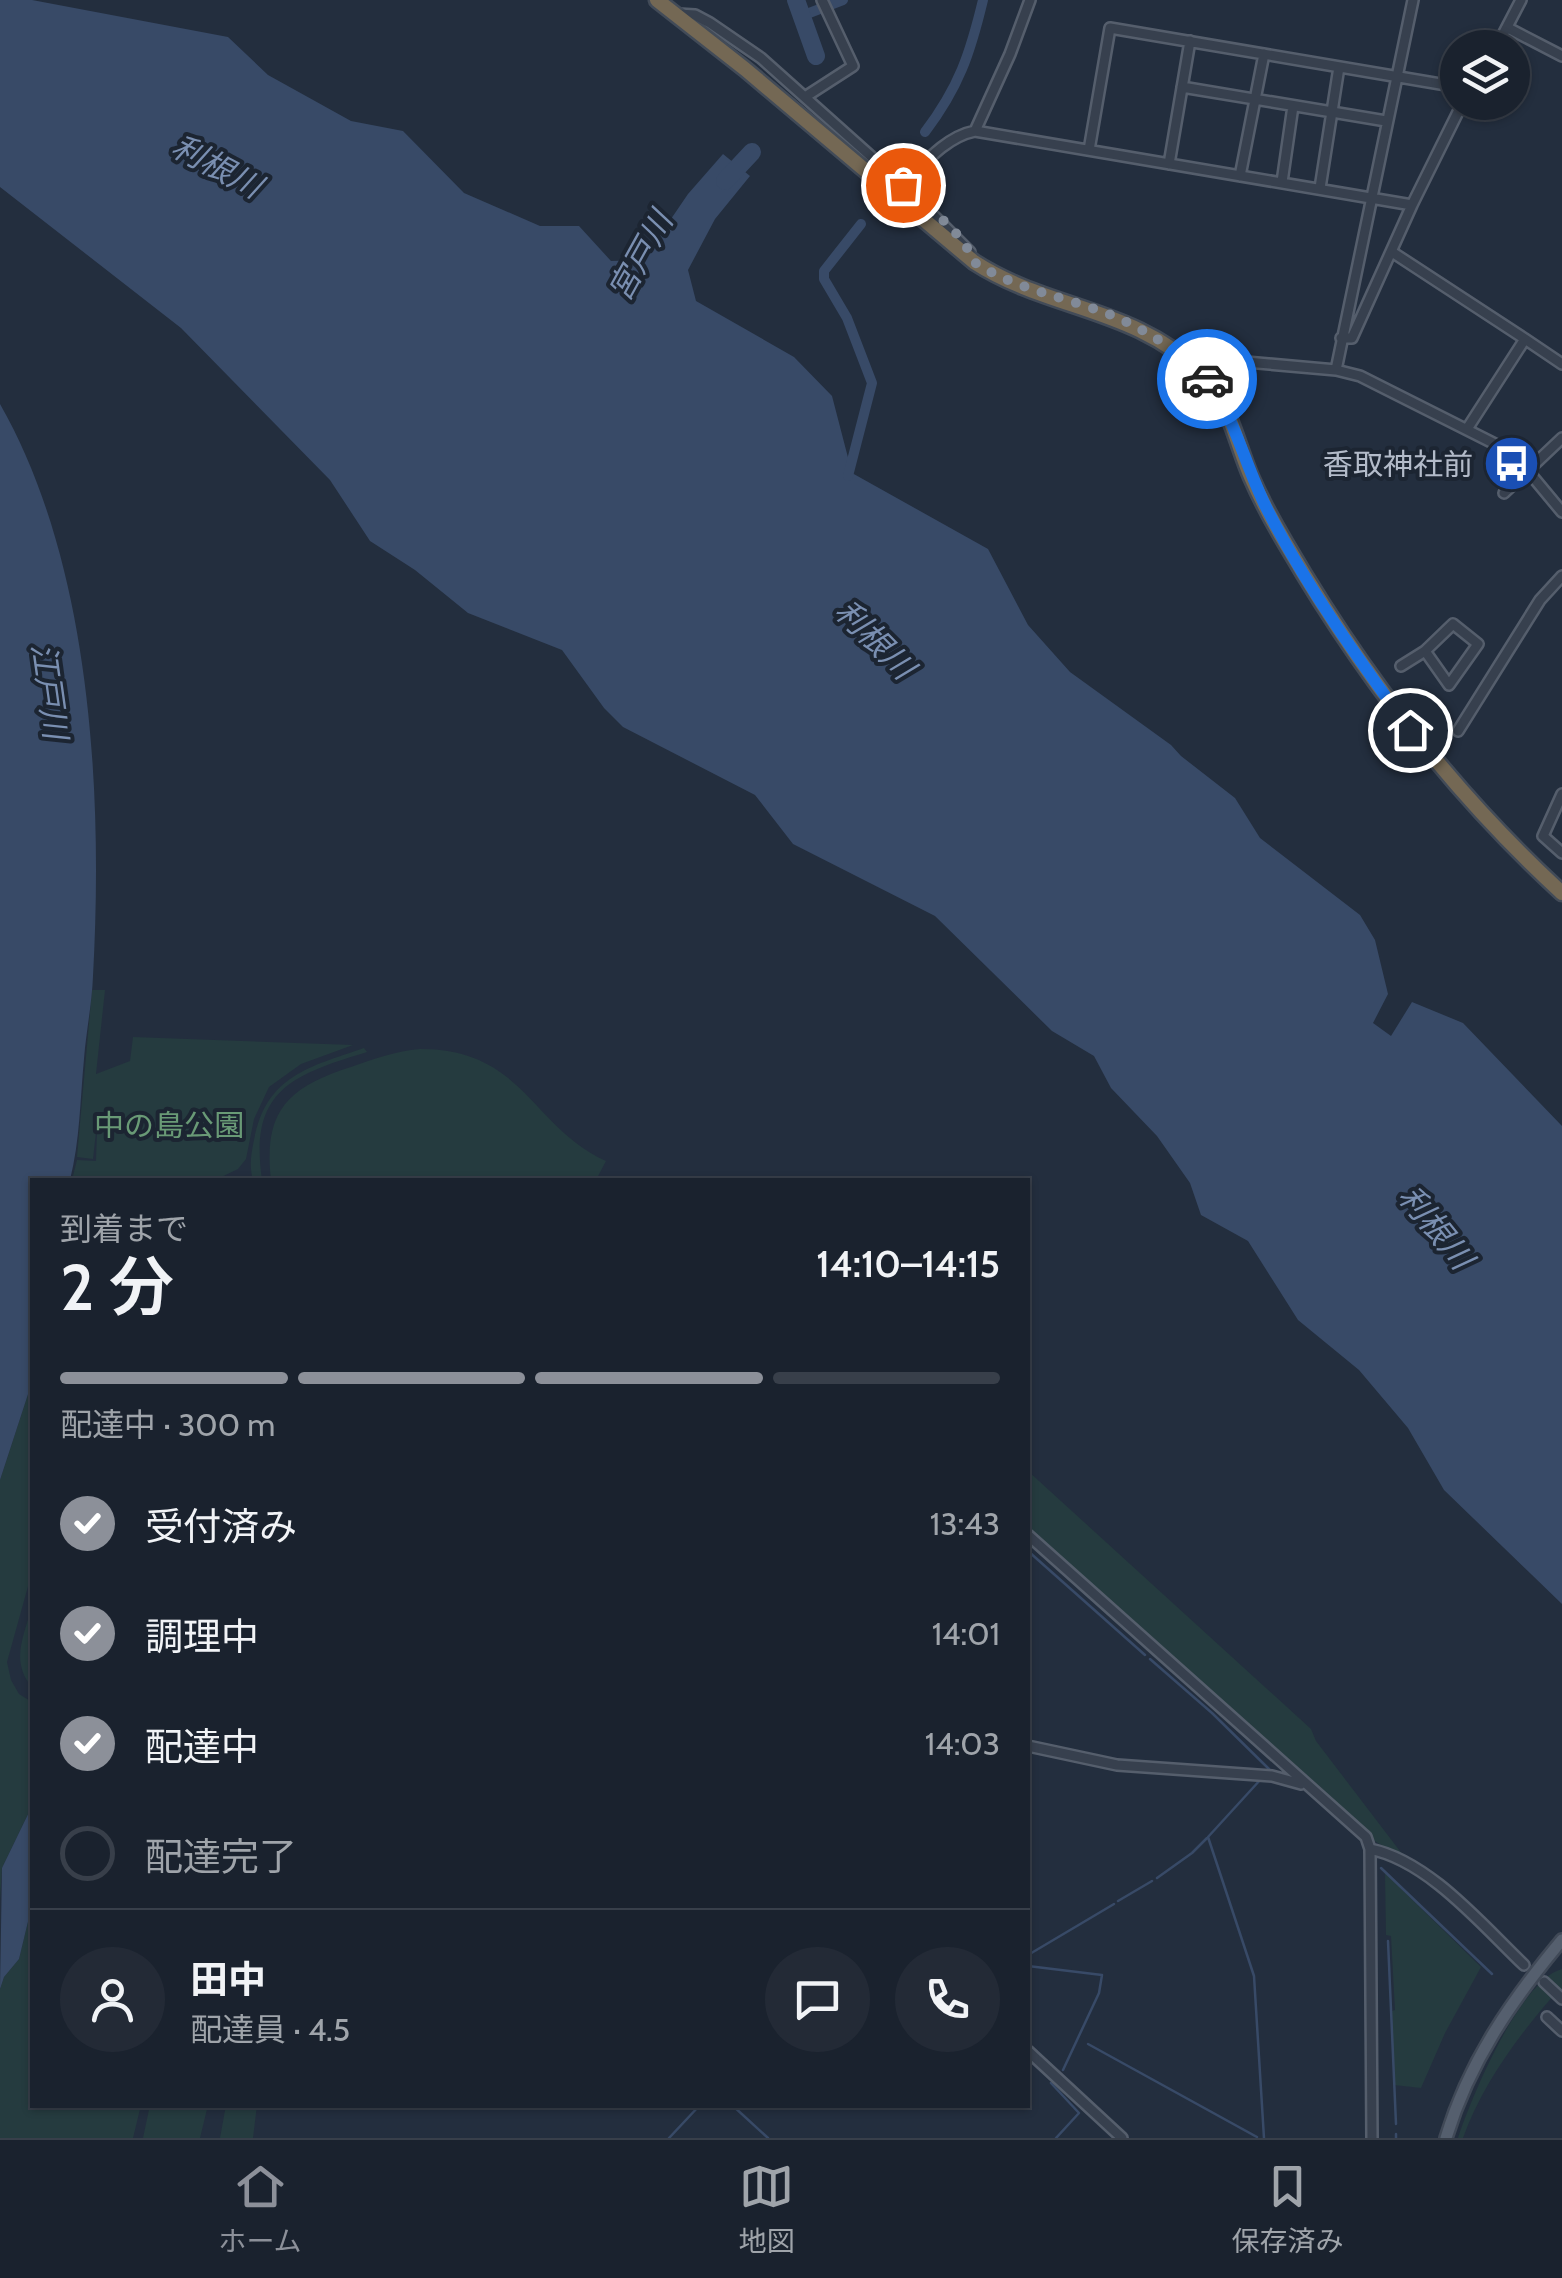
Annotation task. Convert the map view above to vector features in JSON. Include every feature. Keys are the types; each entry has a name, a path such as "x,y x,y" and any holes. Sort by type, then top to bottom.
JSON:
{"highway":[{"path":"657,0 974,262 1026,290 1124,321 1167,346 1203,374 1217,394 1274,524 1354,653 1458,788 1562,894"}],"main road":[{"path":"1446,2138 1481,2052 1526,1984 1562,1940"}],"street":[{"path":"975,131 1030,0"},
{"path":"1336,370 1413,0"},
{"path":"1521,0 1508,28 1562,56"},
{"path":"805,97 853,66 825,4"},
{"path":"678,14 695,15 710,23 760,58 955,234 970,250 974,262"},
{"path":"1089,150 1110,28 1440,84"},
{"path":"1169,164 1190,42"},
{"path":"1240,176 1264,54"},
{"path":"1320,188 1340,66"},
{"path":"1182,87 1386,121"},
{"path":"1282,182 1292,106"},
{"path":"1341,338 1352,338 1454,120"},
{"path":"903,185 954,138 975,131 1412,204"},
{"path":"1392,252 1562,364"},
{"path":"1467,429 1524,339"},
{"path":"1203,374 1235,361 1336,370 1360,376 1499,446 1528,472 1562,512"},
{"path":"1504,493 1562,438"},
{"path":"1458,731 1540,600 1562,576"},
{"path":"1401,666 1425,651 1454,624 1478,644 1449,684 1425,651"},
{"path":"1562,794 1543,836 1562,853"},
{"path":"1030,1537 1366,1838 1370,1849 1372,2138"},
{"path":"1030,1746 1117,1765 1272,1776 1308,1787"},
{"path":"1370,1849 1386,1852 1424,1873 1524,1965"},
{"path":"1544,1982 1562,1998"},
{"path":"1547,2017 1562,2030"},
{"path":"1030,2053 1122,2138"}],"green space":[{"name":"中の島公園","path":"92,990 105,990 96,1074 130,1061 133,1037 353,1045 301,1064 269,1087 254,1119 246,1159 238,1169 219,1178 72,1178 77,1160 96,1161 97,1131 102,1124 97,1123 93,1159 77,1157"},
{"path":"364,1048 367,1052 317,1069 282,1091 262,1125 262,1178 253,1178 254,1140 269,1101 293,1077"},
{"path":"402,1052 455,1052 505,1075 560,1129 606,1161 597,1178 271,1178 271,1136 276,1119 296,1093 329,1075"},
{"path":"30,1388 30,1579 7,1662 19,1694 30,1701 30,1810 2,1868 0,1900 0,1480"},
{"path":"1030,1473 1311,1729 1316,1741 1406,1859 1371,1839 1030,1534"},
{"path":"30,1614 30,1684 20,1658"},
{"path":"1385,1873 1481,1967 1421,2088 1394,2085 1395,2010 1391,1936 1386,1935"},
{"path":"30,1913 30,2108 140,2108 133,2138 0,2138 0,1989 4,1977 19,1959"},
{"path":"1562,1969 1562,1994 1547,1979 1541,1986 1553,1996 1501,2063 1463,2138 1458,2138 1486,2070 1514,2017 1546,1978"},
{"path":"149,2108 207,2108 200,2138 143,2138"},
{"path":"225,2108 257,2108 253,2138 220,2138"}],"water":[{"name":"利根川","path":"0,0 32,0 228,37 268,75 351,121 403,131 464,193 540,226 579,226 611,261 643,260 688,194 723,154 750,176 715,219 688,270 696,301 794,357 832,396 852,473 988,549 1028,625 1070,672 1171,745 1235,798 1260,838 1360,915 1375,940 1388,994 1373,1023 1391,1036 1412,1002 1463,1023 1562,1126 1562,1604 1444,1490 1408,1428 1359,1370 1298,1320 1248,1241 1201,1215 1190,1183 1157,1136 1111,1088 1094,1056 1052,1031 935,916 793,844 755,795 623,727 604,708 562,650 468,613 415,570 370,541 330,480 181,328 0,187"},
{"name":"江戸川","path":"0,404 31,467 55,536 72,608 92,758 96,906 76,1150 70,1178 30,1178 30,1388 0,1480"},
{"path":"30,1810 30,1913 19,1959 4,1977 0,1989 2,1868"}],"waterway":[{"name":"宮戸川","path":"796,0 816,56"},
{"path":"804,15 843,0"},
{"path":"925,132 962,69 983,0"},
{"name":"宮戸川","path":"725,181 752,152"},
{"path":"848,476 872,383 847,318 824,279 824,271 861,224"},
{"path":"1030,1553 1145,1655"},
{"path":"1150,1659 1212,1713 1270,1770 1267,1773"},
{"path":"1261,1779 1208,1837 1254,1976 1264,2138"},
{"path":"1157,1878 1207,1838"},
{"path":"1381,1868 1492,1974"},
{"path":"1118,1901 1152,1881"},
{"path":"1030,1954 1114,1904"},
{"path":"1388,1941 1396,2124"},
{"path":"1030,1966 1102,1975 1099,1993 1063,2070"},
{"path":"1088,2044 1257,2137"},
{"path":"1051,2083 1079,2113 1056,2138"},
{"path":"669,2138 697,2108"},
{"path":"735,2108 768,2138"}],"way so far":[{"path":"903,185 970,250 974,262 992,274 1124,321 1167,346 1207,379"}],"place":[{"name":"香取神社前","path":"1512,464"}],"route":[{"path":"1207,379 1288,547 1332,620 1410,730"}]}
